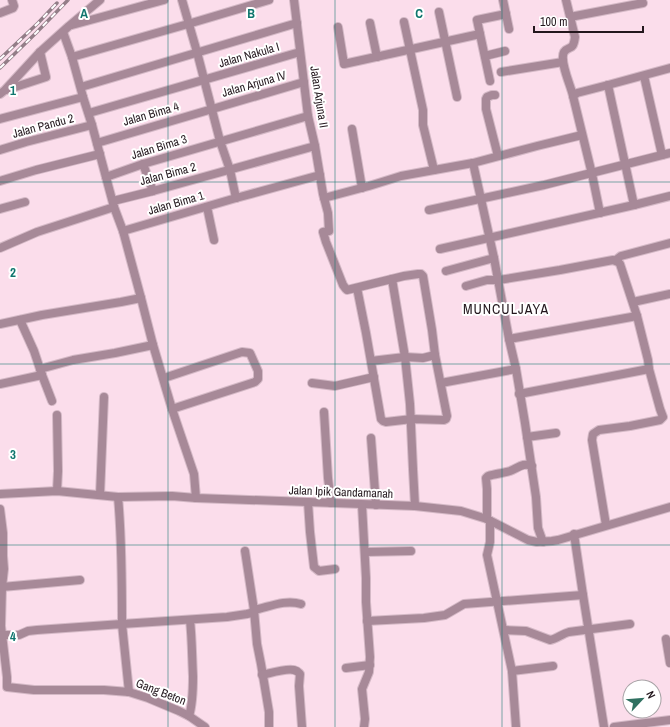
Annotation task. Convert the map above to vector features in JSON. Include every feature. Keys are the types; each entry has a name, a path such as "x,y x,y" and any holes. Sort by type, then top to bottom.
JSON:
{"street":[{"path":"0,13 13,8 14,6 12,0"},
{"path":"2,92 40,52 100,0"},
{"path":"69,26 164,0"},
{"path":"182,0 220,141 230,170 236,198"},
{"path":"72,57 269,0"},
{"name":"Jalan Arjuna II","path":"294,0 308,116 328,213 329,231 323,232 346,290 356,288"},
{"path":"503,0 509,29"},
{"path":"566,0 575,38 572,47 564,52 563,62 566,76 572,90 600,213"},
{"path":"570,17 643,3"},
{"path":"438,12 457,97"},
{"path":"490,81 477,20 506,14"},
{"path":"404,22 423,110 423,125 434,170"},
{"path":"80,87 297,23"},
{"path":"370,23 377,57"},
{"path":"338,27 344,64 480,34"},
{"path":"63,32 89,113 113,204 142,298 153,345 172,409 194,474 196,498"},
{"path":"485,56 506,51"},
{"path":"2,92 46,77 40,52"},
{"name":"Jalan Nakula I","path":"89,113 300,52"},
{"path":"501,72 563,62"},
{"path":"573,96 577,93 670,68"},
{"path":"430,210 592,174 666,154 644,76"},
{"name":"Jalan Arjuna IV","path":"211,109 304,82"},
{"path":"608,85 634,205"},
{"path":"495,95 487,97 485,102 498,156"},
{"path":"0,119 83,97"},
{"name":"Jalan Bima 4","path":"97,143 211,109"},
{"name":"Jalan Bima 3","path":"106,177 143,164 308,116"},
{"name":"Jalan Pandu 2","path":"0,150 92,125"},
{"path":"352,129 362,188"},
{"path":"324,198 402,176 473,163 582,135"},
{"name":"Jalan Bima 2","path":"0,248 37,232 153,191 315,146"},
{"path":"0,181 36,170 100,154"},
{"path":"473,163 490,238 509,340 516,369 532,466 538,528 544,542"},
{"path":"143,164 153,191"},
{"name":"Jalan Bima 1","path":"122,231 320,175"},
{"path":"440,249 670,196"},
{"path":"0,209 25,202"},
{"path":"207,207 214,240"},
{"path":"466,286 487,280 498,280 616,260 621,256 670,243"},
{"path":"446,271 494,258"},
{"path":"606,525 592,437 593,434 599,430 660,420 663,415 660,410 633,302 620,264 616,260"},
{"path":"418,274 423,276 435,355 447,416 444,420 412,419 386,422 381,419 366,333 356,288 392,279 418,274"},
{"path":"392,279 405,357 412,419 412,469 415,506"},
{"path":"633,302 670,294"},
{"path":"0,324 42,315 142,298"},
{"path":"509,340 637,316"},
{"path":"20,320 34,350 52,401"},
{"path":"0,384 41,372 73,360 153,345"},
{"path":"164,378 242,352 250,353 258,371 258,379 255,382 172,409"},
{"path":"371,361 405,357 424,358 435,355"},
{"path":"519,394 649,368"},
{"path":"440,383 516,369"},
{"path":"312,383 335,386 374,377"},
{"path":"100,495 104,397"},
{"path":"324,412 331,503"},
{"path":"56,491 58,471 57,415"},
{"path":"527,437 556,433"},
{"path":"371,438 376,505"},
{"path":"516,727 512,671 487,555 490,542 486,478 488,476 510,471 525,464 532,466"},
{"name":"Jalan Ipik Gandamanah","path":"0,494 56,491 118,497 172,496 415,506 461,511 489,520 528,540 537,542 558,540 574,534 670,507"},
{"path":"118,497 121,526 122,624 129,692"},
{"path":"308,502 314,567 319,571 335,569"},
{"path":"362,504 370,657 369,672 362,689 365,719 364,727"},
{"path":"0,509 3,533 1,549 4,568 1,626 7,677 4,687"},
{"path":"574,534 604,727"},
{"path":"245,551 254,610 257,644 269,712 269,727"},
{"path":"365,552 411,551"},
{"path":"2,587 80,580"},
{"path":"367,621 431,617 445,614 464,604 583,596"},
{"path":"2,635 19,635 28,631 87,626 190,620 247,614 254,610 278,603 301,604"},
{"path":"190,620 193,684 192,708 190,716"},
{"path":"504,630 526,631 550,640 563,634 588,629 630,624"},
{"path":"666,639 669,648 670,663"},
{"path":"346,668 370,664"},
{"path":"512,671 553,666"},
{"path":"262,674 286,670 294,670 300,674 299,686 302,727"},
{"name":"Gang Beton","path":"4,687 34,690 104,690 129,692 148,698 190,716 206,727"},
{"path":"614,727 670,720"}],"railway":[{"path":"0,68 68,0"},
{"path":"0,59 57,3"}],"district":[{"name":"MUNCULJAYA","path":"506,309"}]}
